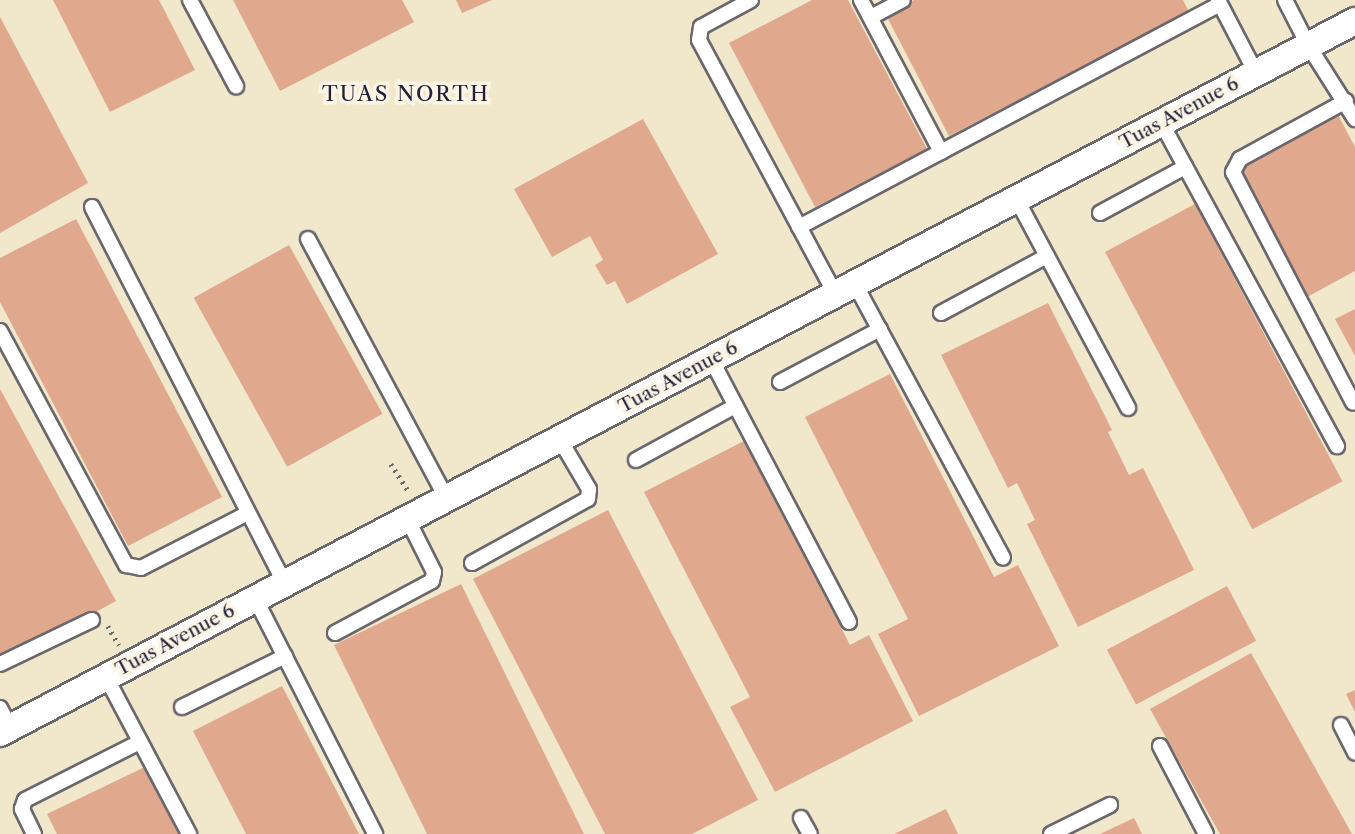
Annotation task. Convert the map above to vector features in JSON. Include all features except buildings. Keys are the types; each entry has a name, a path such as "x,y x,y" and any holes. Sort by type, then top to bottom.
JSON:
{"street":[{"name":"Tuas Avenue 6","path":"3,723 106,677 1354,23"}],"lane":[{"path":"190,0 236,86"},
{"path":"751,0 701,27 699,40 799,227 845,289 880,329 1003,558"},
{"path":"861,0 941,152"},
{"path":"871,17 903,0"},
{"path":"1285,0 1308,45 1355,119"},
{"path":"799,227 1219,2 1256,72"},
{"path":"1346,101 1240,159 1233,172 1353,403"},
{"path":"1161,122 1337,446"},
{"path":"1100,213 1185,167"},
{"path":"1016,198 1128,408"},
{"path":"92,207 284,583"},
{"path":"308,239 446,497"},
{"path":"941,313 1047,256"},
{"path":"780,382 880,329"},
{"path":"0,331 126,565 141,568 248,513"},
{"path":"711,359 849,622"},
{"path":"636,460 735,406"},
{"path":"472,564 588,499 589,489 559,438"},
{"path":"335,633 432,581 434,572 413,515"},
{"path":"255,598 375,834"},
{"path":"0,664 97,619"},
{"path":"182,707 285,656"},
{"path":"106,677 189,834"},
{"path":"1341,725 1355,753"},
{"path":"34,834 22,809 25,800 140,742"},
{"path":"1160,746 1206,834"},
{"path":"1051,834 1110,805"},
{"path":"801,818 810,834"}],"path":[{"path":"391,464 413,515"},
{"path":"97,619 130,664"}],"district":[{"name":"TUAS NORTH","path":"406,94"}]}
